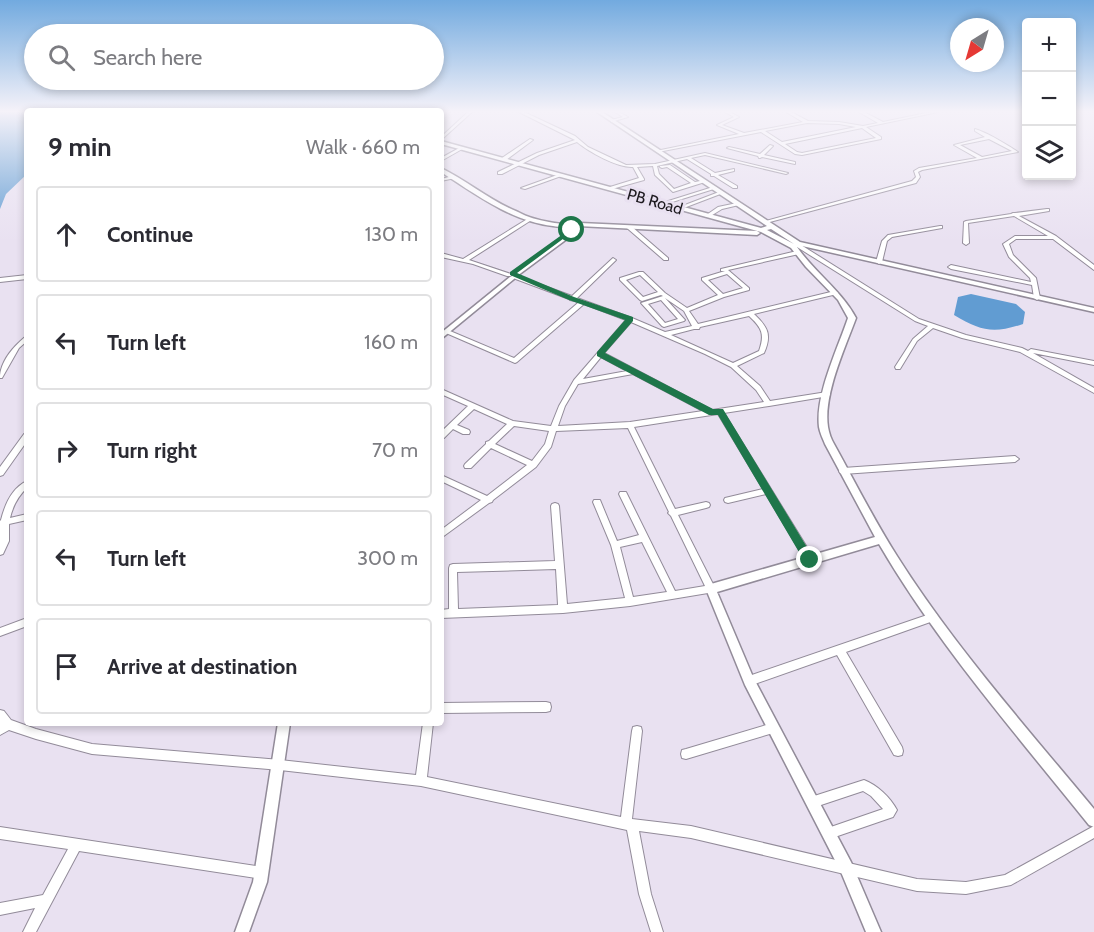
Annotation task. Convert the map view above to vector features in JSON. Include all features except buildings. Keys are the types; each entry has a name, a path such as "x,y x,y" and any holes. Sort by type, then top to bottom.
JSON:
{"street":[{"name":"PB Road","path":"491,155 707,216 766,230"},
{"path":"504,159 509,155"},
{"path":"500,173 535,155"},
{"path":"601,155 619,165 668,166 695,184"},
{"path":"665,155 764,222 766,230"},
{"path":"655,167 699,155"},
{"path":"711,155 786,173"},
{"path":"752,165 762,155"},
{"path":"764,155 793,163"},
{"path":"976,155 981,158"},
{"path":"764,222 914,182 918,177 916,171 921,169 996,155"},
{"path":"688,158 735,187"},
{"path":"612,188 641,179 635,167"},
{"path":"655,167 673,191 715,174 732,170"},
{"path":"444,172 486,199 531,219 574,228 629,226 766,230 842,271 901,311 930,326 964,337 1094,363"},
{"path":"523,188 562,175"},
{"path":"444,179 453,177"},
{"path":"664,203 715,188"},
{"path":"679,208 721,193"},
{"path":"713,196 725,207"},
{"path":"707,216 737,204"},
{"path":"966,243 966,222 1047,210"},
{"path":"1013,214 1054,237 1093,266"},
{"path":"465,261 531,219"},
{"path":"629,226 666,259"},
{"path":"879,262 885,241 890,236 940,227"},
{"path":"444,332 574,228"},
{"path":"1038,298 1033,278 1011,256 1006,244 1016,238 1054,237"},
{"path":"797,248 803,261 848,306 852,318 827,394 823,424 843,471 880,540 933,617 989,692 1094,819"},
{"path":"696,277 797,248 879,262 1094,310"},
{"path":"444,256 512,276 665,334 733,366 758,388 769,404"},
{"path":"572,299 614,260"},
{"path":"951,267 1035,284"},
{"path":"686,310 747,289 728,272 704,279 722,296"},
{"path":"662,293 642,299 622,279 641,273 662,293 686,310 693,329"},
{"path":"0,280 24,276"},
{"path":"665,334 835,293"},
{"path":"682,320 663,325 644,303 662,297 693,329"},
{"path":"444,333 515,361 582,303"},
{"path":"733,366 762,352 765,327 751,315"},
{"path":"444,533 533,465 548,445 562,406 576,381 630,319"},
{"path":"898,367 915,340 930,326"},
{"path":"0,376 17,347 24,341"},
{"path":"1022,350 1094,391"},
{"path":"600,354 716,412 810,560"},
{"path":"576,381 633,372"},
{"path":"444,392 512,423 554,429 630,425 827,394"},
{"path":"444,434 472,406"},
{"path":"468,466 512,423"},
{"path":"630,425 711,589 749,681 846,867 874,932"},
{"path":"453,426 466,432"},
{"path":"0,473 24,440"},
{"path":"489,444 533,465"},
{"path":"843,471 1015,459"},
{"path":"444,479 489,500"},
{"path":"0,551 6,537 3,524 9,506 18,490 24,486"},
{"path":"728,500 768,491"},
{"path":"624,494 643,538 672,594"},
{"path":"597,502 615,545 630,602"},
{"path":"672,513 706,505"},
{"path":"555,506 563,609"},
{"path":"3,524 24,518"},
{"path":"615,545 643,538"},
{"path":"444,614 563,609 630,602 711,589 880,540"},
{"path":"454,614 453,568 559,565"},
{"path":"749,681 933,617"},
{"path":"0,632 24,623"},
{"path":"839,649 898,751"},
{"path":"444,708 546,707"},
{"path":"0,715 4,727 92,749 280,765 421,781 629,824 691,832 918,885 966,888 1007,881 1094,832"},
{"path":"242,932 262,873 280,765 284,726"},
{"path":"421,781 428,726"},
{"path":"686,754 773,728"},
{"path":"637,731 629,824 645,894 657,932"},
{"path":"812,802 864,785 875,792 891,810 889,813 829,833"},
{"path":"0,833 262,873"},
{"path":"29,932 76,845"},
{"path":"0,909 47,900"}],"water":[{"path":"0,155 24,155 24,177 6,194 0,209"},
{"path":"971,294 1016,304 1025,312 1023,324 1003,329 987,329 972,325 954,315 958,297"}],"route":[{"path":"572,230 512,274 572,299 630,319 600,354 712,412 720,411 810,560"}]}
